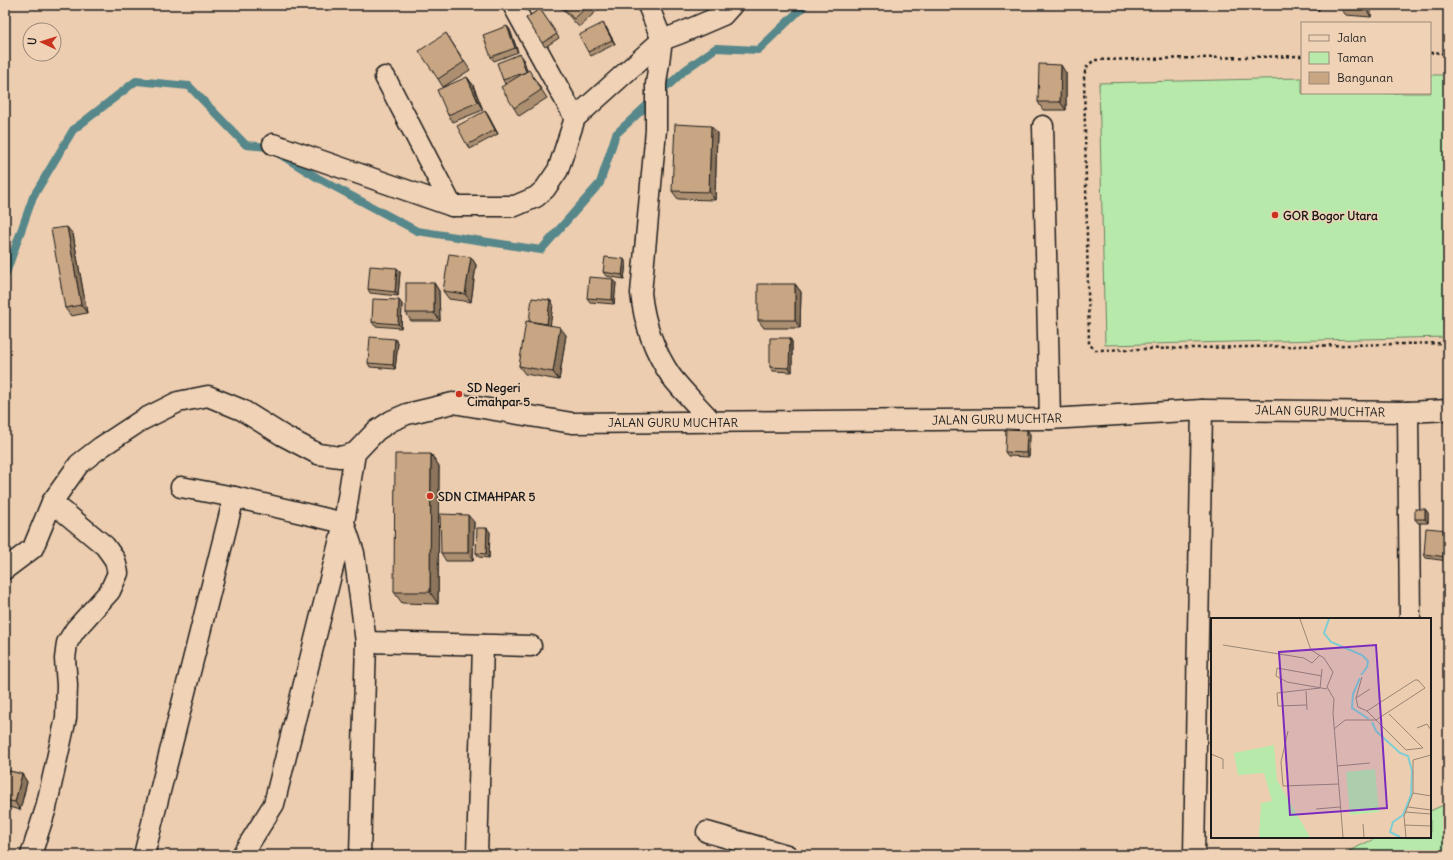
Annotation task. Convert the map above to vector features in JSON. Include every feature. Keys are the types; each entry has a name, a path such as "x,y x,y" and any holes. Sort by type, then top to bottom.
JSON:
{"street":[{"path":"514,5 576,118"},
{"path":"648,5 662,40 656,84 656,130 641,293 643,314 650,335 671,376 712,422"},
{"path":"272,144 452,206 515,206 536,197 545,189 558,170 576,118 662,40 681,34 723,15 732,5"},
{"path":"385,77 452,206"},
{"path":"1043,126 1050,419"},
{"path":"5,569 33,548 52,502 79,464 101,446 142,420 178,402 208,396 242,410 282,435 318,454 340,457 355,453 344,523 274,804 242,855"},
{"name":"JALAN GURU MUCHTAR","path":"355,453 376,431 390,421 407,414 453,403 572,423 1050,419 1202,410 1408,412 1448,410"},
{"path":"1194,855 1204,717 1202,410"},
{"path":"1408,412 1410,618"},
{"path":"181,487 234,497 344,523"},
{"path":"144,855 234,497"},
{"path":"31,855 46,808 66,718 68,685 65,659 67,643 75,630 110,591 118,572 115,560 105,546 52,502"},
{"path":"344,523 354,553 366,642 360,855"},
{"path":"366,642 531,646"},
{"path":"477,855 483,645"},
{"path":"708,832 787,855"}],"path":[{"path":"1441,52 1448,55"},
{"path":"1431,53 1448,52"},
{"path":"1301,56 1094,60 1086,68 1084,76 1089,344 1095,350 1448,343"}],"green space":[{"name":"GOR Bogor Utara","path":"1431,75 1448,75 1448,337 1105,345 1099,83 1301,78 1301,94 1431,94"},
{"path":"1448,803 1448,855 1341,855 1376,838 1431,838 1431,811"}],"building":[{"path":"561,5 589,5 574,19"},
{"path":"1341,5 1366,5 1366,9 1340,8"},
{"path":"540,9 557,34 542,43 526,18"},
{"path":"603,23 612,40 588,52 579,35"},
{"path":"507,26 515,48 491,57 483,35"},
{"path":"446,33 464,62 438,79 419,51"},
{"path":"520,54 526,72 503,80 497,63"},
{"path":"1039,64 1061,65 1060,102 1038,102"},
{"path":"529,70 541,90 514,108 501,87"},
{"path":"467,77 478,102 448,115 437,90"},
{"path":"485,111 495,130 467,145 457,126"},
{"path":"675,124 711,126 709,192 672,191"},
{"path":"67,227 81,305 65,308 51,229"},
{"path":"449,254 471,257 465,294 443,291"},
{"path":"605,257 624,259 622,275 603,272"},
{"path":"370,266 397,268 395,292 368,289"},
{"path":"589,277 613,279 612,300 587,298"},
{"path":"406,283 434,283 434,313 406,313"},
{"path":"758,284 795,284 795,320 758,320"},
{"path":"532,298 550,300 547,324 529,321"},
{"path":"373,299 399,300 398,324 372,322"},
{"path":"526,321 560,327 553,372 519,366"},
{"path":"370,337 395,339 393,365 368,363"},
{"path":"770,338 790,338 789,368 770,367"},
{"path":"1006,429 1027,430 1026,453 1005,452"},
{"path":"395,454 431,454 430,592 394,592"},
{"path":"1415,509 1425,509 1425,519 1415,519"},
{"path":"440,514 468,515 468,553 441,553"},
{"path":"477,528 487,528 486,554 476,553"},
{"path":"1426,528 1448,530 1446,557 1424,554"},
{"path":"5,770 22,774 15,802 5,800"}],"waterway":[{"path":"5,276 33,197 73,130 136,81 189,86 246,145 268,147 318,178 417,231 541,250 600,183 616,134 685,70 716,48 758,50 805,5"}],"place":[{"name":"GOR Bogor Utara","path":"1275,215"},
{"name":"SD Negeri Cimahpar 5","path":"459,394"},
{"name":"SDN CIMAHPAR 5","path":"430,496"}]}
